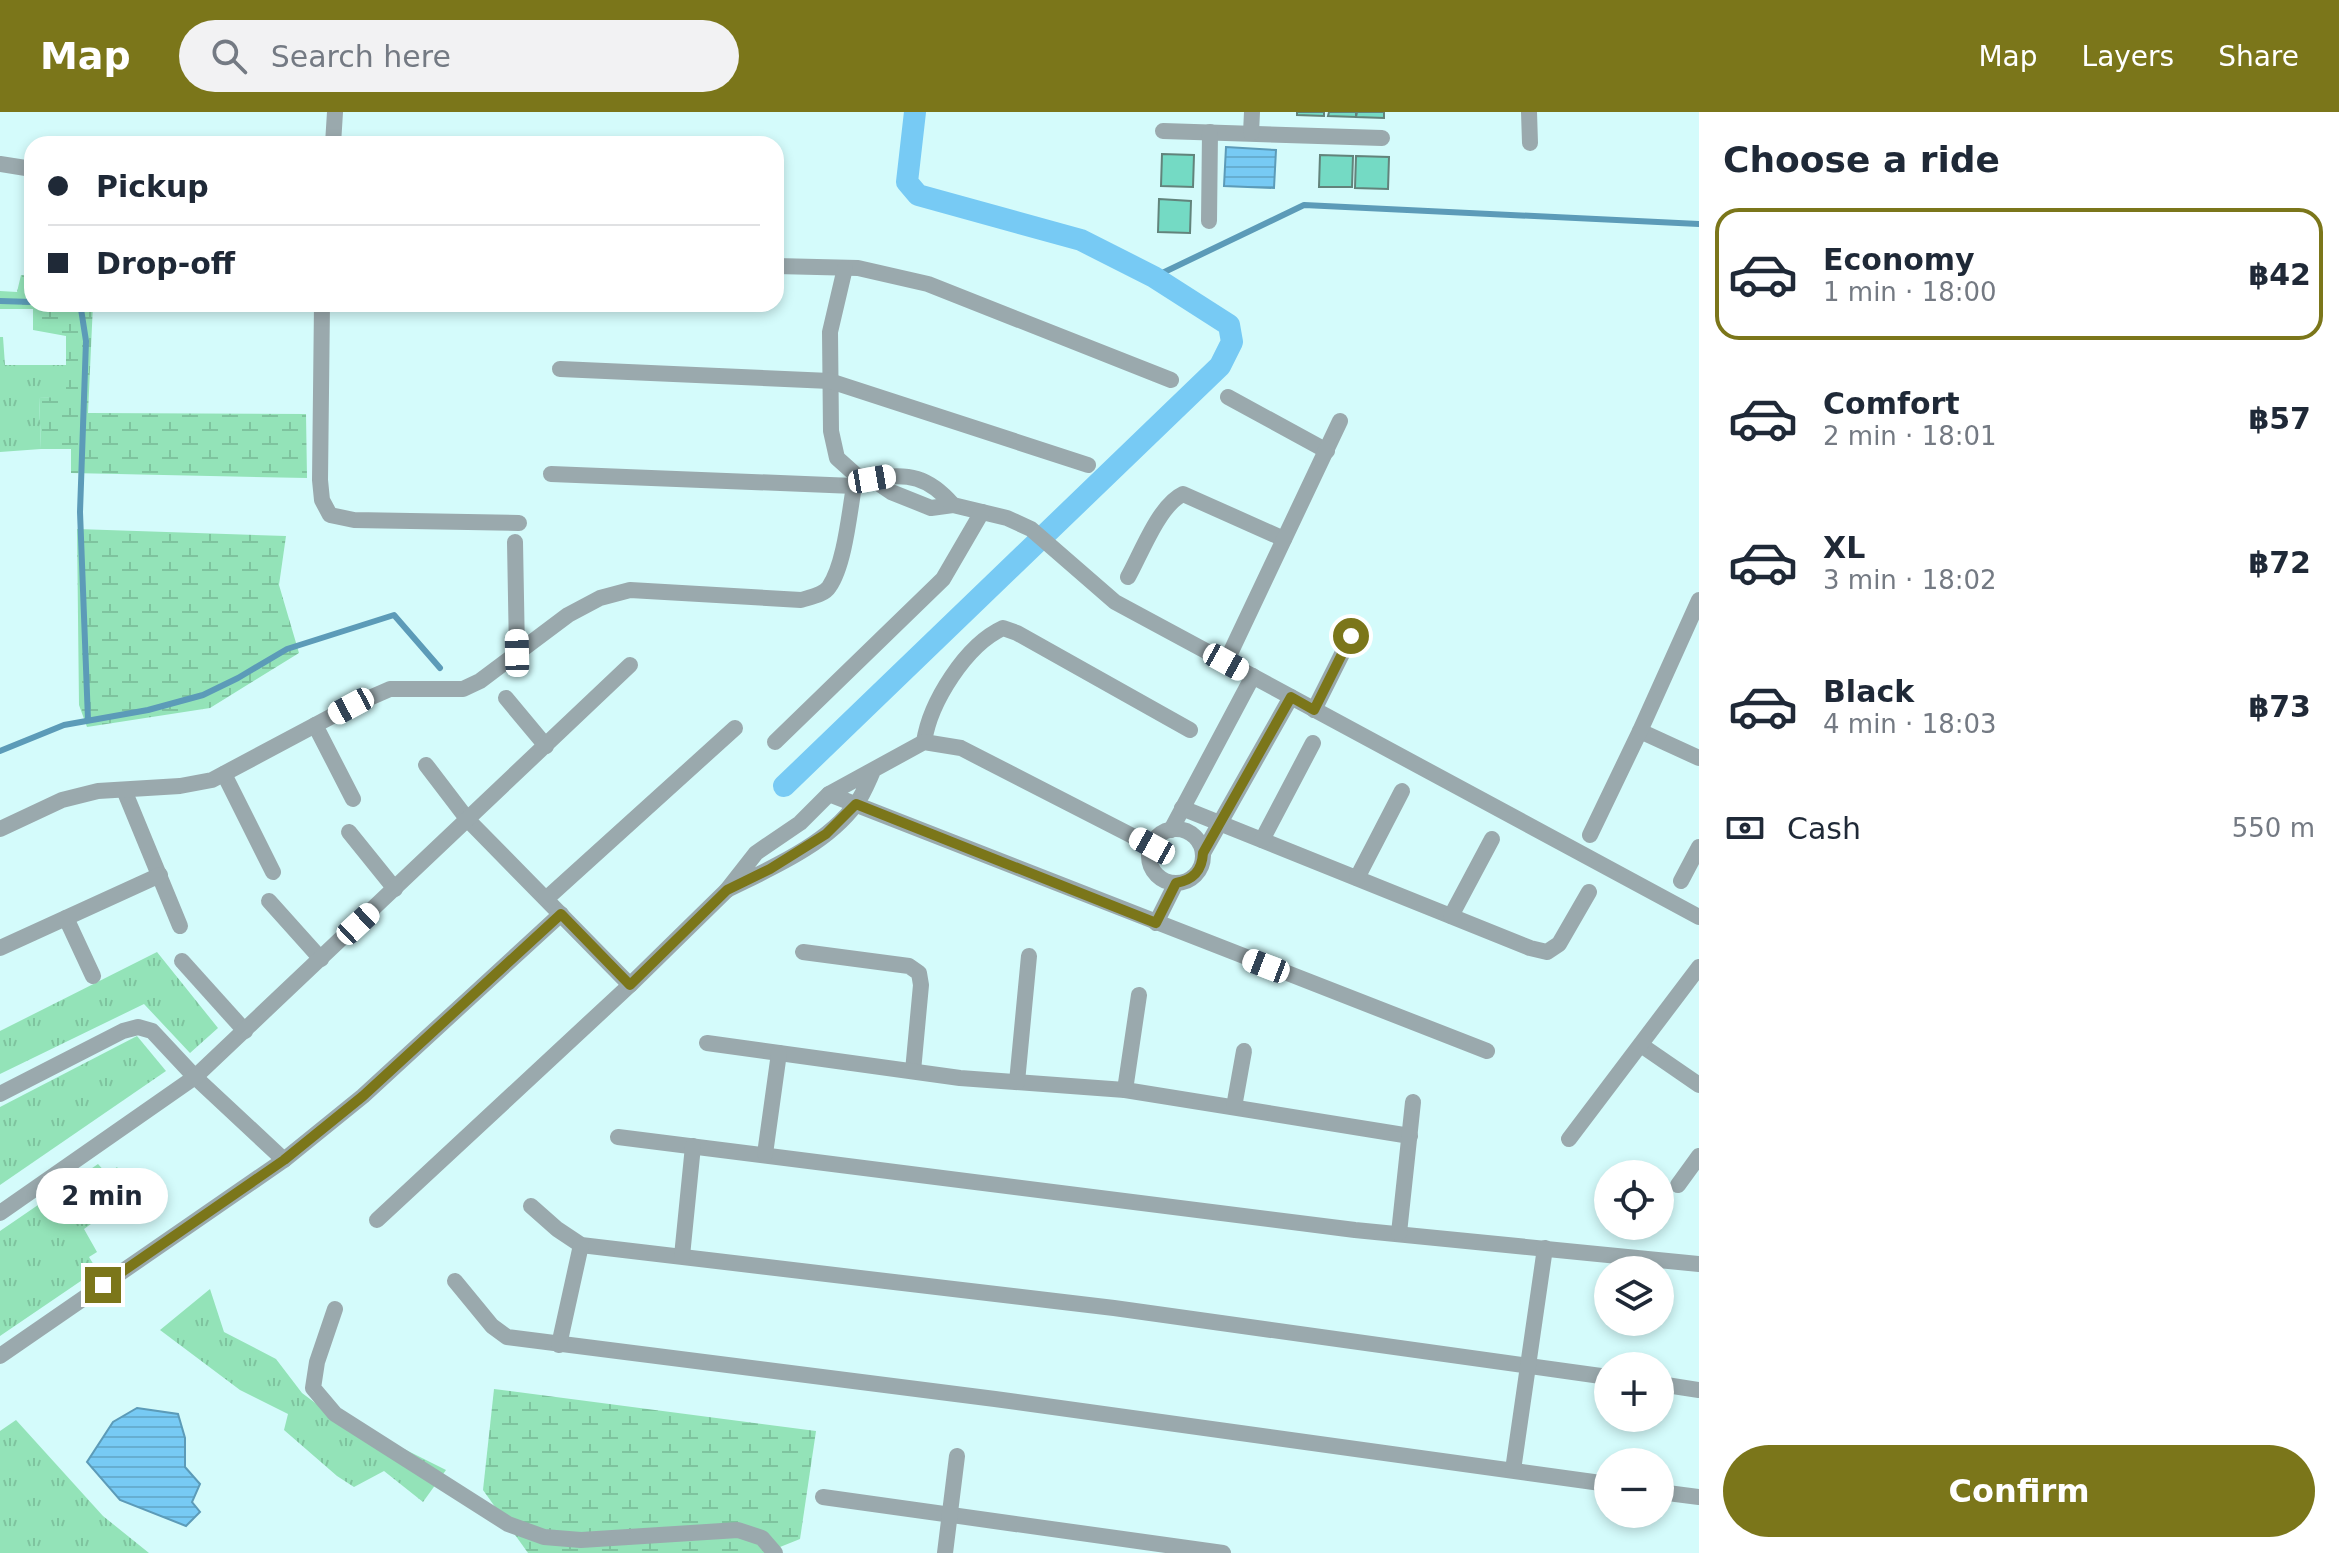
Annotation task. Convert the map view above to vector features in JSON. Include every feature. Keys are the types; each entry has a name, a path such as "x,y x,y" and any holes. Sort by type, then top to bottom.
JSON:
{"street":[{"path":"334,136 335,112"},
{"path":"1251,133 1252,112"},
{"path":"1529,112 1530,143"},
{"path":"1163,131 1382,138"},
{"path":"1209,221 1210,132"},
{"path":"0,164 24,168"},
{"path":"784,266 858,268 928,284 1171,380"},
{"path":"845,268 830,332 833,449 837,458 861,480"},
{"path":"322,312 320,480 322,500 330,515 354,520 519,523"},
{"path":"560,369 830,381 1088,465"},
{"path":"1228,397 1327,451"},
{"path":"1226,662 1340,421"},
{"path":"551,474 861,480 899,474 938,487 953,505 1020,522 1031,529 1115,602 1699,917"},
{"path":"0,829 62,800 98,791 180,786 212,780 390,689 463,689 480,681 568,615 600,598 630,590 801,600 818,595 829,589 840,563 861,480"},
{"path":"1128,577 1165,509 1173,498 1183,494 1284,539"},
{"path":"775,742 943,579 982,512"},
{"path":"515,542 517,653"},
{"path":"1590,835 1699,600"},
{"path":"924,742 927,723 941,690 988,635 1003,628 1190,730"},
{"path":"1314,710 1351,636"},
{"path":"0,1213 195,1077 630,665"},
{"path":"1171,830 1253,676"},
{"path":"1203,853 1195,837 1171,830 1163,833 1152,846 1150,863 1153,870 1167,881 1176,883 1185,882 1199,870 1203,853 1291,697"},
{"path":"506,698 546,746"},
{"path":"315,725 353,799"},
{"path":"546,899 735,728"},
{"path":"1640,731 1699,758"},
{"path":"377,1220 630,985 727,890 756,853 800,823 829,794 924,742 961,748 1152,846"},
{"path":"1262,840 1313,743"},
{"path":"426,765 468,820 630,985"},
{"path":"727,890 770,869 826,834 856,804 873,771"},
{"path":"224,774 273,872"},
{"path":"124,790 180,926"},
{"path":"1357,878 1402,791"},
{"path":"829,794 1487,1051"},
{"path":"1182,808 1530,948 1547,952 1559,944 1589,892"},
{"path":"349,832 395,889"},
{"path":"1451,916 1492,839"},
{"path":"1681,881 1699,847"},
{"path":"0,948 160,875"},
{"path":"1156,923 1176,883"},
{"path":"269,901 321,959"},
{"path":"0,1356 284,1160 363,1096 561,914"},
{"path":"66,918 93,976"},
{"path":"803,952 909,966 919,973 921,985 913,1071"},
{"path":"1017,1082 1029,956"},
{"path":"182,961 245,1031"},
{"path":"1569,1139 1699,967"},
{"path":"1125,1090 1139,995"},
{"path":"0,1094 123,1031 138,1027 152,1031 195,1077 284,1160"},
{"path":"707,1043 913,1071 1125,1090 1410,1136"},
{"path":"1641,1045 1699,1085"},
{"path":"1234,1107 1244,1051"},
{"path":"765,1154 779,1053"},
{"path":"1399,1233 1413,1102"},
{"path":"618,1137 1399,1233 1699,1264"},
{"path":"682,1256 693,1146"},
{"path":"1678,1185 1699,1156"},
{"path":"531,1206 581,1245 1114,1308 1594,1375"},
{"path":"559,1345 581,1245"},
{"path":"1513,1470 1545,1248"},
{"path":"455,1281 498,1332 507,1337 995,1399 1594,1482"},
{"path":"335,1309 317,1362 313,1388 335,1414 508,1524 544,1537 581,1540 738,1530 762,1538 775,1553"},
{"path":"1674,1386 1699,1390"},
{"path":"945,1553 957,1456"},
{"path":"1674,1494 1699,1497"},
{"path":"823,1497 1223,1553"}],"green space":[{"path":"21,275 24,275 24,309 0,309 0,291 17,292"},
{"path":"33,312 93,312 88,413 306,414 307,478 71,473 71,449 41,449 39,397 66,398 66,336 33,330"},
{"path":"0,337 3,337 5,365 66,365 66,399 39,397 41,449 0,452"},
{"path":"77,529 286,536 279,585 299,653 210,708 87,727 79,705"},
{"path":"157,952 218,1028 190,1053 144,1004 0,1074 0,1031"},
{"path":"137,1036 166,1071 0,1185 0,1107"},
{"path":"98,1164 107,1174 117,1167 134,1193 84,1229 97,1252 89,1257 97,1270 0,1336 0,1231"},
{"path":"210,1289 224,1332 276,1359 302,1393 354,1432 404,1449 446,1470 423,1502 384,1471 354,1487 337,1476 284,1430 288,1414 240,1390 160,1330"},
{"path":"494,1389 816,1431 800,1539 765,1553 528,1553 483,1490"},
{"path":"16,1420 103,1516 149,1553 0,1553 0,1431"}],"water":[{"path":"1226,147 1276,150 1274,188 1224,186"},
{"path":"137,1408 178,1414 185,1438 185,1467 200,1484 192,1502 200,1512 186,1526 120,1500 87,1462 113,1422"}],"building":[{"path":"1297,112 1324,112 1324,116 1297,115"},
{"path":"1329,112 1356,112 1356,117 1328,116"},
{"path":"1357,112 1384,112 1384,118 1356,117"},
{"path":"1162,154 1194,155 1193,187 1161,186"},
{"path":"1320,155 1353,156 1352,187 1319,187"},
{"path":"1356,156 1389,157 1388,189 1355,188"},
{"path":"1159,199 1191,201 1190,233 1158,232"}],"waterway":[{"path":"784,786 1220,366 1232,342 1229,325 1154,277 1081,240 918,195 907,182 915,112"},
{"path":"1154,277 1304,205 1699,224"},
{"path":"0,301 24,302"},
{"path":"81,312 86,341 80,512 88,720"},
{"path":"0,751 64,725 148,710 203,695 287,649 394,615 440,668"}],"route":[{"path":"103,1285 284,1160 363,1096 561,914 630,985 727,890 770,869 826,834 856,804 1156,923 1176,883 1185,882 1199,870 1203,853 1291,697 1314,710 1351,636"}]}
